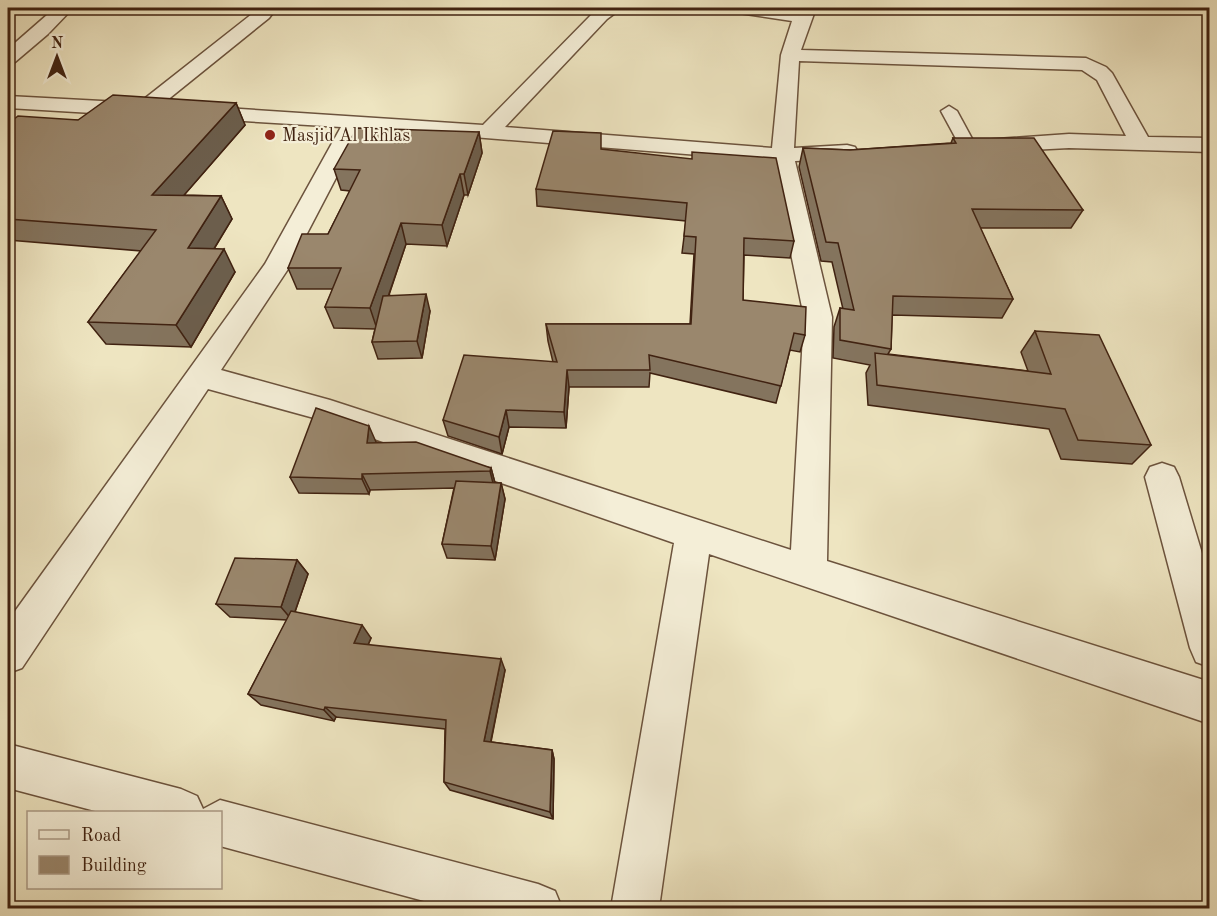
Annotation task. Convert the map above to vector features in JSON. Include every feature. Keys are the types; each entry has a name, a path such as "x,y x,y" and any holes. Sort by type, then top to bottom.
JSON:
{"street":[{"path":"8,58 64,8"},
{"path":"488,132 601,15 613,8"},
{"path":"739,8 806,12 790,55 782,155 818,317 808,572"},
{"path":"143,110 263,14"},
{"path":"790,55 1086,64 1099,70 1105,77 1141,143"},
{"path":"11,111 38,104 356,121 782,155 864,151"},
{"path":"8,654 278,266 356,121"},
{"path":"945,147 1069,141 1209,145"},
{"path":"201,376 319,408 808,572 1209,703"},
{"path":"1162,477 1209,648"},
{"path":"635,909 694,533"},
{"path":"8,766 174,811"},
{"path":"222,824 538,909"}],"lane":[{"path":"949,111 968,146"}],"building":[{"path":"113,95 236,103 152,195 221,196 188,248 224,249 176,325 88,322 156,230 8,219 8,124 18,116 78,120"},
{"path":"357,128 479,132 464,174 460,174 442,225 401,223 370,308 325,307 341,268 288,268 302,234 328,234 360,170 334,169"},
{"path":"553,131 601,133 601,149 692,159 692,152 776,158 794,241 744,238 743,300 806,307 805,335 794,333 781,386 649,355 650,370 567,370 564,412 506,410 499,437 443,420 464,355 557,362 546,324 691,324 696,237 684,236 687,203 536,189"},
{"path":"953,138 1034,138 1083,210 972,209 1013,299 893,296 891,349 840,340 840,308 854,310 838,243 826,242 803,148 850,150 956,143"},
{"path":"426,294 417,341 372,342 383,296"},
{"path":"1035,331 1099,335 1151,445 1078,440 1065,409 877,385 875,353 1051,374"},
{"path":"316,408 369,426 367,443 416,442 491,468 490,471 362,474 362,479 290,477"},
{"path":"456,481 501,483 491,546 442,544"},
{"path":"235,558 297,560 281,607 216,604"},
{"path":"291,611 362,625 354,643 501,659 484,741 552,750 550,812 444,782 446,720 325,707 324,710 248,694"}],"place":[{"name":"Masjid Al Ikhlas","path":"270,135"}]}
